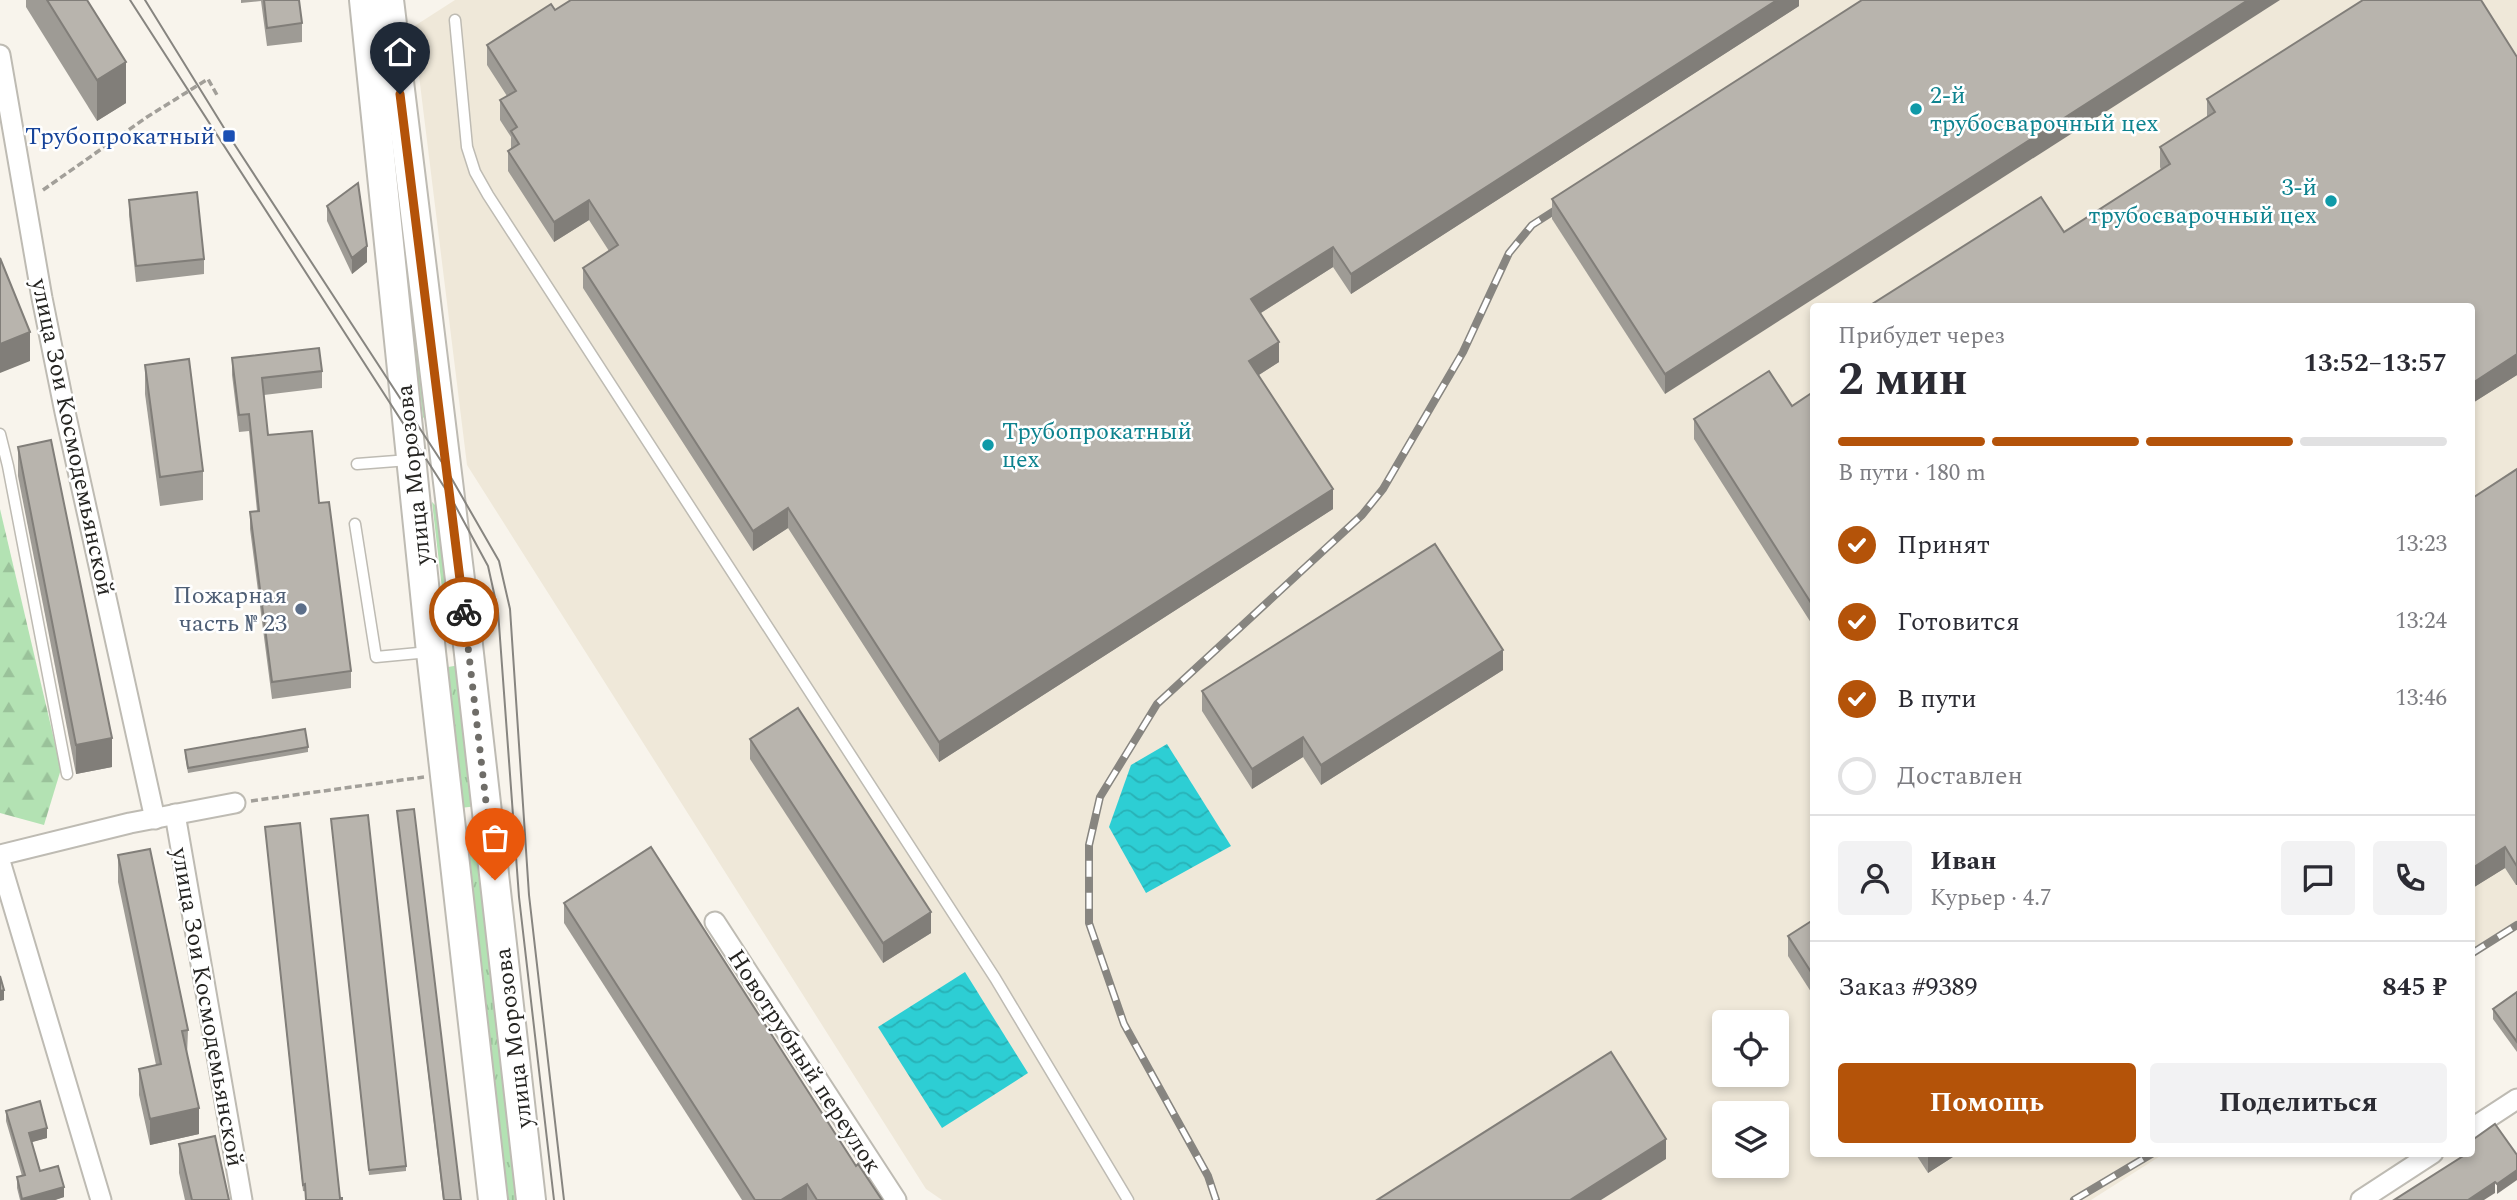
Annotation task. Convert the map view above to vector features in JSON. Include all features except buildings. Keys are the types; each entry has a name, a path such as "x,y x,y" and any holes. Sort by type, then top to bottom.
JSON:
{"main road":[{"name":"улица Морозова","path":"364,0 431,652 493,1200"},
{"name":"улица Морозова","path":"388,0 468,645 531,1200"},
{"path":"431,652 468,645"},
{"path":"452,832 489,826"}],"street":[{"name":"улица Зои Космодемьянской","path":"0,55 65,412 155,818"},
{"path":"0,855 155,818 235,803"},
{"name":"улица Зои Космодемьянской","path":"175,814 242,1200"},
{"path":"0,861 101,1200"},
{"name":"Новотрубный переулок","path":"715,922 896,1200"},
{"path":"2475,1126 2517,1099"},
{"path":"2361,1200 2427,1157"}],"lane":[{"path":"455,20 467,147 475,172 488,195 995,978 1128,1200"},
{"path":"0,435 67,774"},
{"path":"357,464 412,460"},
{"path":"355,524 376,657 431,652"}],"path":[{"path":"25,203 148,117 208,79 217,95"},
{"path":"235,803 446,774"}],"shaded area":[{"path":"455,0 2517,0 2517,929 2475,955 2475,303 1810,303 1810,1157 2159,1157 2091,1200 942,1200 926,1189 467,465 413,27"}],"green space":[{"path":"401,159 431,430 423,417 390,161"},
{"path":"432,502 441,511 453,627 446,623"},
{"path":"0,509 61,769 44,825 0,813"},
{"path":"460,665 478,806 460,808 442,668"},
{"path":"481,847 523,1200 506,1200 462,849"}],"water":[{"path":"1167,744 1231,846 1146,893 1109,827 1131,765"},
{"path":"965,972 1028,1073 942,1128 878,1027"}],"tram line":[{"path":"130,0 450,496 488,566 498,611 519,897 554,1200"},
{"path":"145,0 229,136 445,467 499,561 510,609 529,895 564,1200"}],"railway":[{"path":"1216,1200 1208,1176 1124,1024 1089,923 1089,845 1100,797 1157,704 1362,515 1383,489 1463,352 1509,253 1532,225 1568,202"},
{"path":"2475,951 2517,925"},
{"path":"2074,1200 2146,1157"}],"way so far":[{"path":"464,612 495,880"}],"place":[{"name":"2-й трубосварочный цех","path":"1916,109"},
{"name":"Трубопрокатный","path":"229,136"},
{"name":"3-й трубосварочный цех","path":"2331,201"},
{"name":"Трубопрокатный цех","path":"988,445"},
{"name":"Пожарная часть № 23","path":"301,609"}],"route":[{"path":"400,94 464,612"}]}
